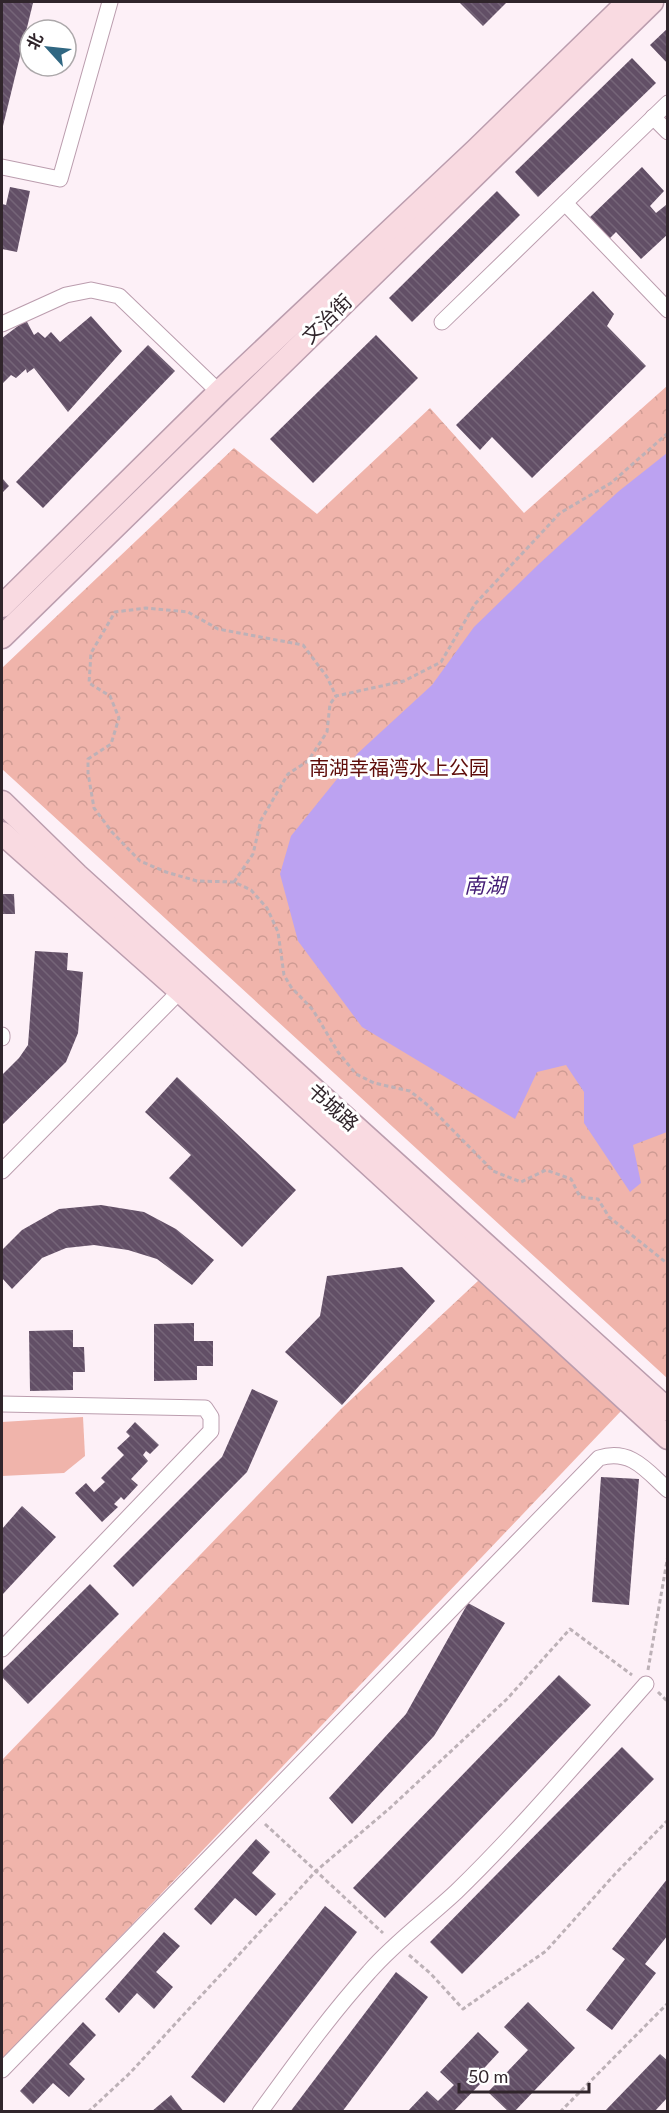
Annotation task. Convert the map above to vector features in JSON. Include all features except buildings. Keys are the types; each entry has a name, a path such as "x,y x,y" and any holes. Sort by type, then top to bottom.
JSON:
{"main road":[{"name":"文治街","path":"2,606 219,392 476,150 628,2"},
{"name":"文治街","path":"2,637 652,2"},
{"name":"书城路","path":"2,802 77,875 668,1410"},
{"name":"书城路","path":"2,833 180,991 668,1438"}],"street":[{"path":"2,167 60,179 110,2"},
{"path":"442,322 668,103"},
{"path":"653,117 668,132"},
{"path":"565,203 668,310"},
{"path":"2,324 66,295 91,290 119,296 219,392"},
{"path":"2,1171 180,991"},
{"path":"2,1404 205,1408 211,1417 212,1431 2,1649"},
{"path":"2,2070 599,1458 612,1454 636,1461 668,1490"},
{"path":"260,2112 323,2025 370,1970 455,1892 538,1807 646,1684"}],"path":[{"path":"234,882 253,854 261,820 288,774 308,761 327,732 330,704 336,696 404,681 441,662 475,604 560,513 611,483 668,433"},
{"path":"336,696 327,677 303,645 218,629 188,612 146,609 115,612 91,653 89,683 110,696 118,718 111,744 88,759 93,808 140,861 197,881 234,882 251,890 267,908 278,932 284,975 291,987 314,1010 339,1052 356,1074 374,1083 410,1090 430,1107 493,1171 520,1182 546,1170 571,1179 580,1197 598,1200 609,1217 668,1264"},
{"path":"646,1684 668,1555"},
{"path":"88,2112 130,2073 316,1870 390,1808 507,1699 570,1629 668,1702"},
{"path":"253,1813 356,1910 431,1974 463,2009 546,1951 615,1874 668,1820"},
{"path":"560,2112 668,2003"}],"green space":[{"name":"南湖幸福湾水上公园","path":"667,386 667,1378 2,769 2,668 234,448 317,514 430,408 524,513"},
{"path":"479,1280 621,1411 2,2061 2,1760 341,1409"},
{"path":"83,1417 85,1456 64,1473 2,1476 2,1422"}],"water":[{"name":"南湖","path":"667,453 667,1132 633,1145 641,1183 630,1192 584,1123 584,1092 566,1065 537,1072 515,1119 362,1027 298,941 280,874 291,836 358,753 432,685 474,627 619,491"}]}
